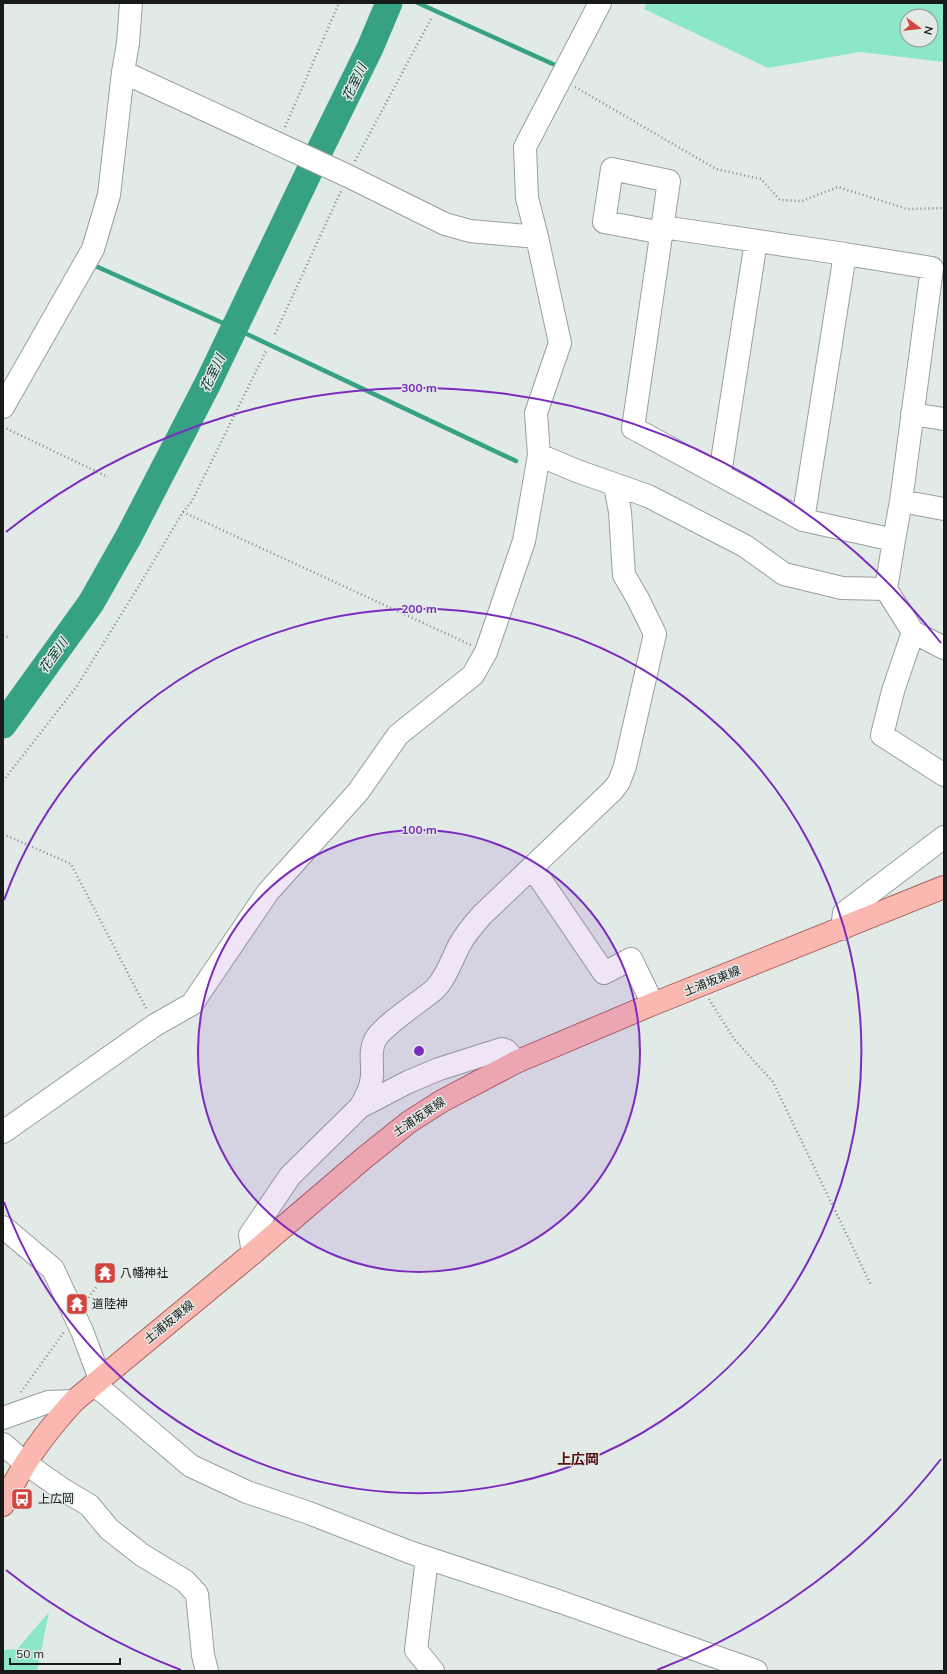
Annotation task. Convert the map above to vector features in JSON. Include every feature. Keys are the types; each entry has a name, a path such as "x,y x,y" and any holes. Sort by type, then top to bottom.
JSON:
{"main road":[{"name":"土浦坂東線","path":"3,1505 25,1463 50,1428 74,1401 409,1122 442,1101 516,1062 653,1004 944,887"}],"street":[{"path":"3,407 93,249 109,195 123,72 128,43 131,3"},
{"path":"3,1132 155,1025 192,1004 268,892 358,792 398,734 473,675 486,652 524,541 539,455 536,413 560,343 527,198 525,147 600,3"},
{"path":"123,72 348,176 445,224 470,231 537,237"},
{"path":"894,540 803,520 633,428 663,227 932,268 901,501 886,589 913,632 944,648"},
{"path":"720,474 756,241"},
{"path":"803,520 845,254"},
{"path":"912,414 944,420"},
{"path":"539,455 577,471 648,496 745,546 784,574 842,588 886,589"},
{"path":"360,1107 370,1087 372,1076 371,1058 373,1045 380,1033 436,987 471,928 482,915 613,790 619,782 625,766 655,634 638,599 624,575 620,512 615,484"},
{"path":"901,501 944,508"},
{"path":"913,632 893,691 882,735 944,775"},
{"path":"842,929 844,914 944,837"},
{"path":"532,867 604,974 631,959 653,1004"},
{"path":"253,1253 250,1235 290,1176 360,1107 408,1082 439,1069 502,1049 507,1051 516,1062"},
{"path":"3,1227 53,1269 82,1331 96,1382 105,1393 191,1466 247,1492 309,1513 427,1558 558,1601 756,1671"},
{"path":"3,1418 48,1402 74,1401"},
{"path":"3,1444 25,1463 62,1489 89,1505 109,1530 142,1556 185,1580 197,1594 203,1655 207,1671"},
{"path":"427,1558 416,1650 433,1671"}],"path":[{"path":"277,144 340,3"},
{"path":"560,80 716,169 761,179 780,200 802,201 838,187 907,209 944,208"},
{"path":"3,780 77,686 183,512 192,500 266,351"},
{"path":"3,427 108,477"},
{"path":"183,512 486,652"},
{"path":"3,635 9,638"},
{"path":"3,834 71,864 155,1025"},
{"path":"700,986 734,1039 773,1082 871,1285"},
{"path":"17,1398 75,1317"}],"green space":[{"path":"647,3 944,3 944,62 860,52 768,68 644,9"},
{"path":"49,1612 37,1671 3,1671 3,1650 17,1649"}],"building":[{"name":"八幡神社","path":"105,1262 115,1271 105,1283 95,1275"}],"waterway":[{"name":"花室川","path":"3,725 91,603 129,536 208,383 370,48 389,3"},
{"path":"418,3 555,65"},
{"path":"91,264 234,328 516,461"}],"place":[{"name":"八幡神社","path":"105,1273"},
{"name":"道陸神","path":"77,1304"},
{"name":"上広岡","path":"22,1499"}],"district":[{"name":"上広岡","path":"578,1459"}]}
